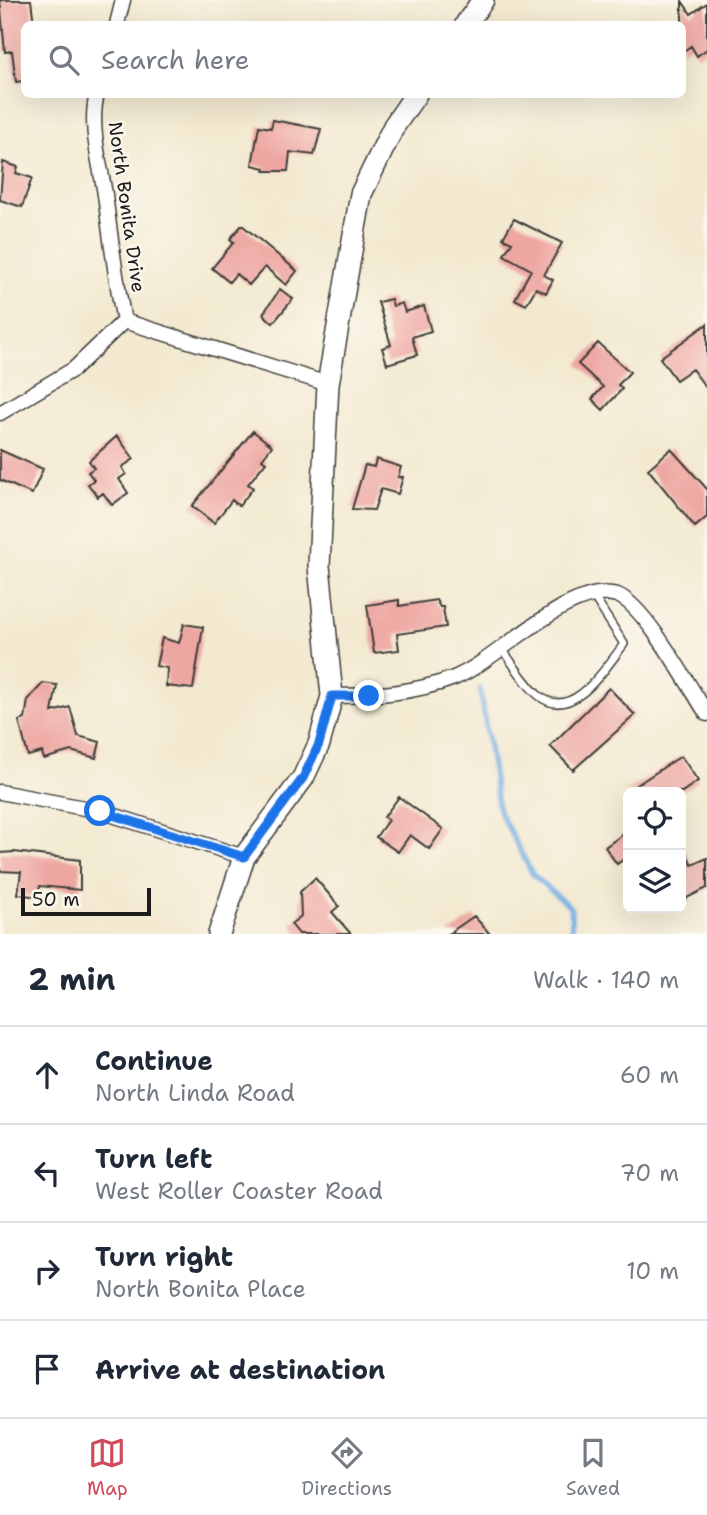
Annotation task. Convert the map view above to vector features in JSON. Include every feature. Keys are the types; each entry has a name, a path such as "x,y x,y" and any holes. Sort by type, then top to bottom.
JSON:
{"street":[{"path":"118,21 123,0"},
{"path":"468,21 483,0"},
{"name":"North Bonita Drive","path":"96,98 97,147 108,240 124,321 328,384"},
{"path":"219,934 244,857 303,778 319,744 332,696 319,566 321,474 328,384 361,194 394,126 413,98"},
{"path":"0,413 74,369 124,321"},
{"path":"332,696 369,696 419,689 456,677 587,594 618,595 648,623 707,714"},
{"path":"0,792 100,811 244,857"}],"lane":[{"path":"501,648 539,696 556,703 578,699 624,645 592,594"}],"building":[{"path":"0,0 31,0 34,21 21,21 21,81 16,82 12,51 5,52"},
{"path":"682,1 691,14 707,3 707,49 697,56 691,46 686,49 686,21 682,21"},
{"path":"273,120 321,129 314,155 290,152 288,171 264,171 265,168 252,165 259,126 271,128"},
{"path":"3,162 18,167 16,173 32,178 22,207 0,200"},
{"path":"514,219 562,243 544,275 553,280 546,293 536,288 526,305 515,299 531,270 504,255 512,242 503,238"},
{"path":"242,225 297,271 286,285 265,267 249,285 236,274 229,282 212,268 234,242 230,239"},
{"path":"280,289 293,299 273,323 263,314"},
{"path":"391,299 393,306 402,303 405,312 424,306 431,331 412,337 417,355 387,364 382,348 391,345 378,302"},
{"path":"707,324 707,389 692,369 676,380 660,358"},
{"path":"598,343 630,372 618,385 622,389 603,410 592,399 603,387 578,364"},
{"path":"253,431 272,446 262,459 266,462 248,484 253,488 239,506 232,500 214,523 192,506"},
{"path":"117,436 134,459 122,467 126,474 119,479 128,493 112,505 103,493 98,497 88,484 94,480 88,472 94,468 89,461"},
{"path":"671,449 707,489 707,517 695,527 648,469"},
{"path":"0,450 43,469 32,494 0,480"},
{"path":"376,459 401,467 398,477 403,477 398,494 381,489 374,510 352,509 365,465 374,467"},
{"path":"399,600 399,606 436,600 440,607 443,607 446,627 397,634 399,650 374,653 367,605"},
{"path":"184,624 203,627 193,689 166,686 167,668 156,666 162,638 179,643"},
{"path":"43,683 57,685 52,712 70,707 78,736 100,742 96,758 71,751 44,759 42,752 28,756 19,721 25,719 28,700"},
{"path":"609,688 635,715 573,770 550,746"},
{"path":"681,756 698,781 686,789 686,787 634,787"},
{"path":"399,797 443,829 429,849 410,835 398,852 376,837 388,820 384,817"},
{"path":"623,834 623,860 617,864 605,847"},
{"path":"14,852 80,860 80,890 40,886 38,897 18,894 21,872 0,871 0,853"},
{"path":"686,852 692,865 707,858 707,888 686,898"},
{"path":"315,878 339,906 332,912 351,934 299,934 291,924 301,916 300,892"},
{"path":"474,916 490,934 448,934"}],"waterway":[{"path":"480,689 499,811 533,875 571,908 572,934"}],"route":[{"path":"100,811 244,857 303,778 319,744 332,696 369,696"}]}
